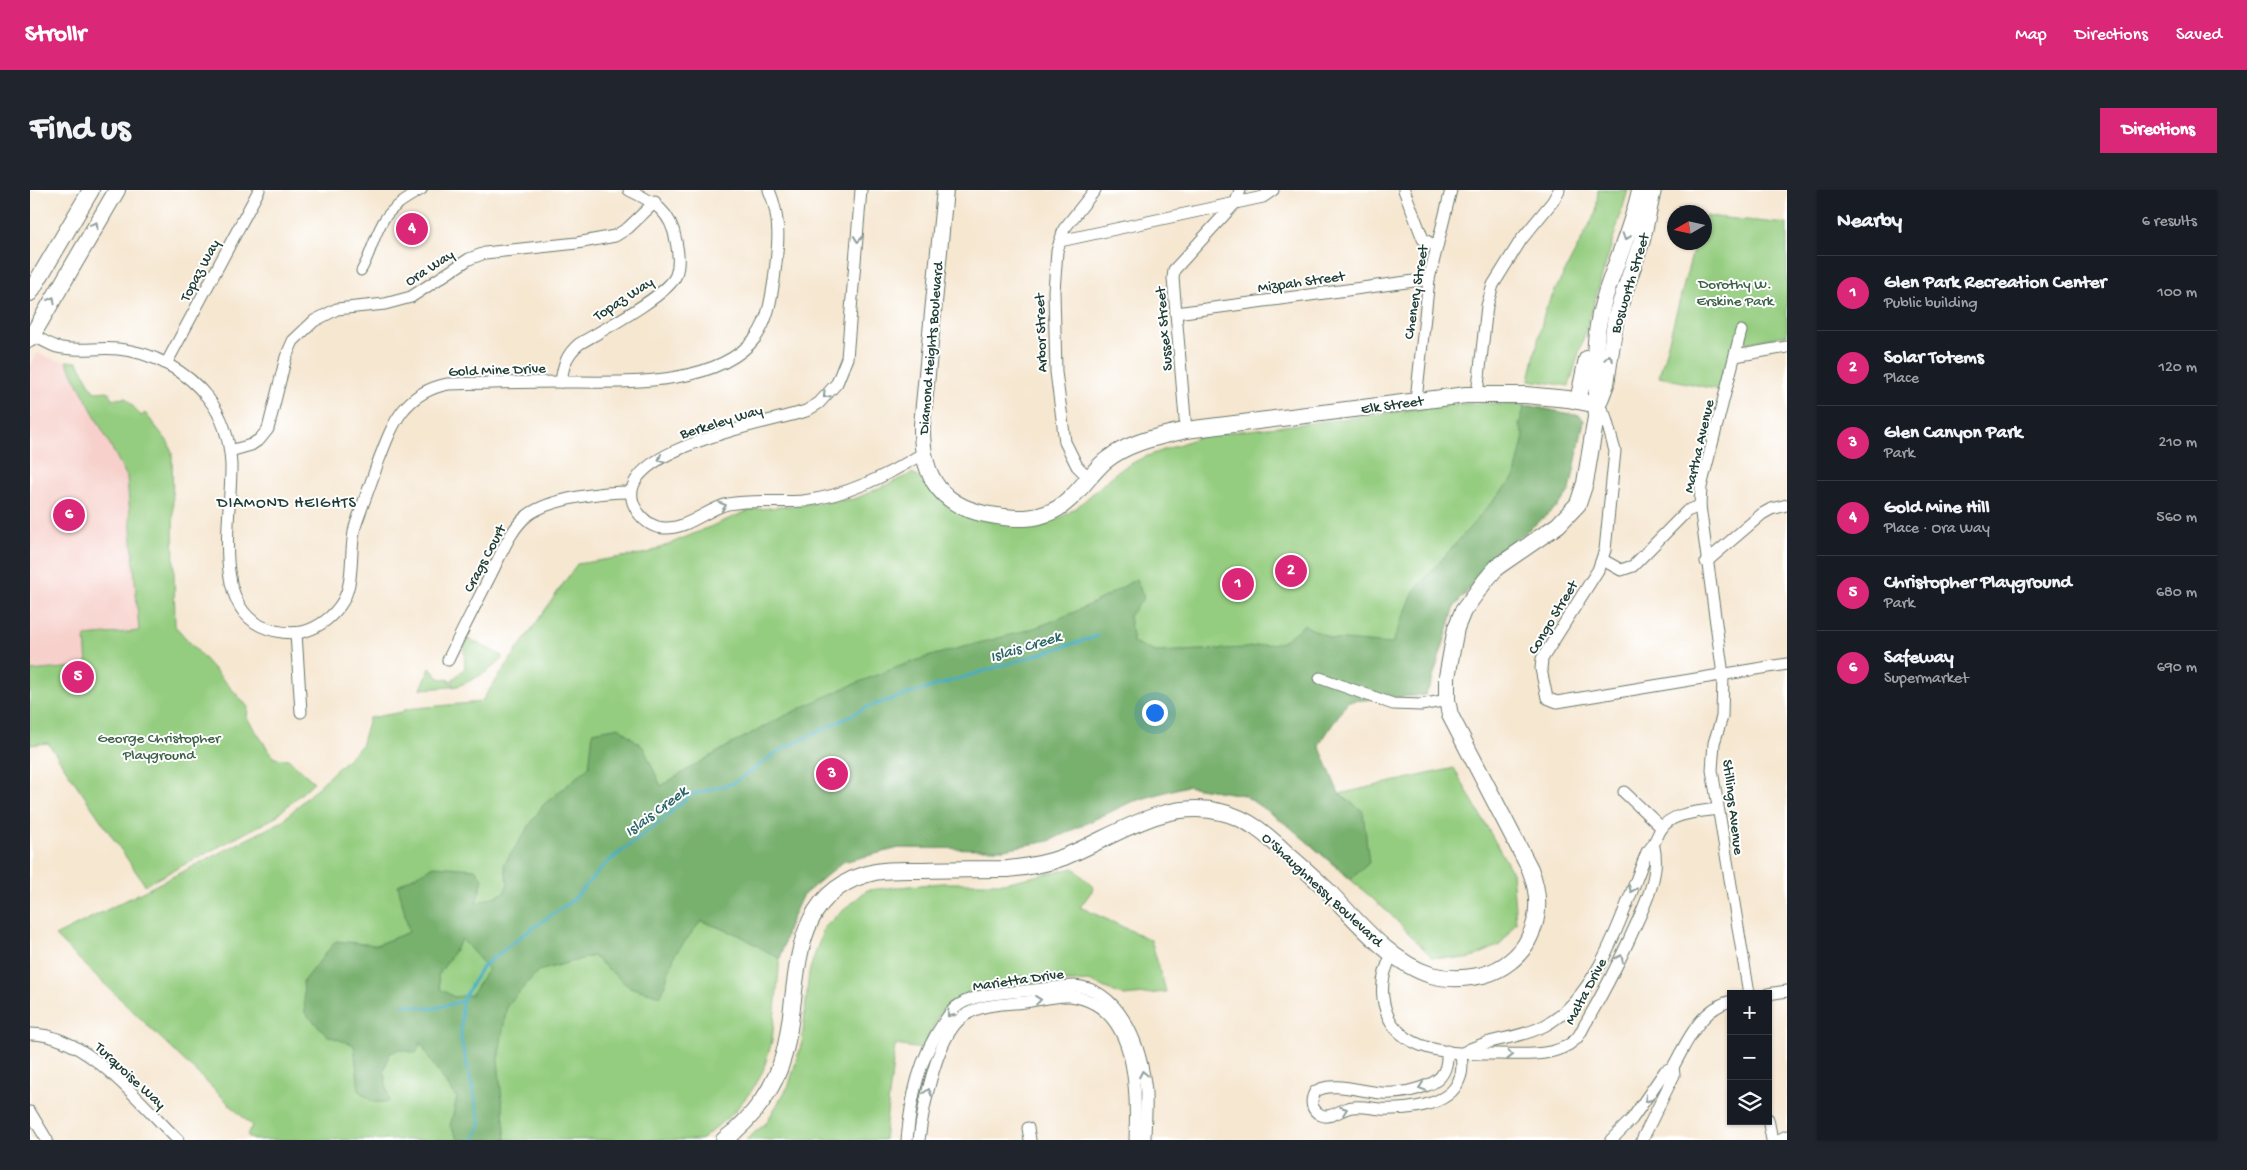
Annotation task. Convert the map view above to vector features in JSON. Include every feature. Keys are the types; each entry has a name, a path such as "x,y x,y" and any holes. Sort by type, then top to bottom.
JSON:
{"main road":[{"path":"30,293 91,190"},
{"path":"31,336 117,190"},
{"name":"Diamond Heights Boulevard","path":"944,190 922,425 922,454 930,476 944,494 963,507 986,515 1018,519 1042,516 1065,504 1105,462 1124,448 1186,430"},
{"name":"Bosworth Street","path":"1598,405 1594,379 1601,312 1634,215 1640,190"},
{"name":"Bosworth Street","path":"1447,700 1447,677 1454,638 1463,611 1484,580 1497,567 1558,525 1578,504 1585,483 1598,405 1606,384 1616,316 1642,240 1653,190"},
{"path":"1578,401 1594,324 1601,312"},
{"name":"Elk Street","path":"1186,430 1332,414 1416,400 1477,395 1525,395 1598,405"},
{"name":"O'Shaughnessy Boulevard","path":"724,1140 756,1109 776,1076 787,1039 800,946 808,926 814,915 831,895 844,885 865,875 895,870 1025,867 1062,858 1155,816 1177,810 1210,810 1232,815 1260,830 1322,885 1373,937 1412,967 1430,975 1459,979 1498,970 1514,958 1527,943 1535,925 1537,891 1530,869 1454,723 1447,700"}],"street":[{"name":"Topaz Way","path":"166,364 259,190"},
{"path":"361,271 370,258 381,224 403,200 422,190"},
{"name":"Topaz Way","path":"561,382 563,366 571,351 579,344 652,299 676,277 679,257 675,232 671,222 655,202 629,190"},
{"name":"Gold Mine Drive","path":"31,336 57,347 120,349 151,357 182,374 208,398 223,426 230,452 228,569 233,595 243,612 258,624 270,630 296,633 318,626 330,617 344,598 348,588 351,544 355,527 390,430 406,405 426,391 448,384 634,382 665,378 723,364 744,348 759,331 770,308 779,229 769,190"},
{"name":"Berkeley Way","path":"631,492 641,473 672,453 706,439 806,411 818,402 836,383 843,372 849,344 861,190"},
{"name":"Arbor Street","path":"1090,478 1078,466 1067,448 1059,399 1054,346 1054,291 1055,263 1060,241 1072,217 1095,190"},
{"name":"Sussex Street","path":"1186,430 1173,278 1174,270 1236,202 1240,190"},
{"path":"1060,241 1263,197 1273,190"},
{"path":"1404,190 1423,239 1436,247"},
{"name":"Chenery Street","path":"1416,400 1430,279 1436,247 1451,190"},
{"path":"1477,395 1487,306 1493,285 1521,240 1553,201 1559,190"},
{"name":"Ora Way","path":"230,452 251,445 260,439 268,429 286,357 293,342 314,321 337,309 396,302 411,297 469,259 485,253 577,244 615,236 628,228 655,202"},
{"name":"Mizpah Street","path":"1176,314 1430,279"},
{"name":"Martha Avenue","path":"1603,560 1621,570 1633,566 1687,512 1700,506 1701,487 1741,331"},
{"path":"1735,356 1787,347"},
{"name":"Congo Street","path":"1598,405 1605,415 1615,451 1603,560 1542,659 1541,669 1549,700 1557,702 1787,664"},
{"path":"631,492 633,502 643,519 653,526 673,528 726,505 755,501 803,501 840,493 879,478 922,454"},
{"name":"Crags Court","path":"448,660 510,538 518,525 528,515 546,506 568,500 601,494 631,492"},
{"name":"Stillings Avenue","path":"1700,506 1706,562 1723,675 1722,717 1712,755 1718,809 1747,990"},
{"path":"1706,562 1762,514 1771,509 1787,506"},
{"path":"296,633 300,712"},
{"path":"1320,678 1393,704 1421,706 1447,700"},
{"path":"1624,792 1662,828 1675,818 1718,809"},
{"name":"Malta Drive","path":"1461,1054 1483,1042 1515,1038 1538,1029 1560,1014 1583,993 1603,960 1647,852 1654,847 1662,828"},
{"name":"Malta Drive","path":"1393,953 1384,974 1383,997 1392,1026 1411,1042 1461,1054 1514,1055 1544,1053 1567,1046 1577,1039 1609,982 1640,915 1654,873 1656,857 1654,847"},
{"name":"Marietta Drive","path":"907,1140 912,1100 922,1064 934,1036 958,1005 982,996 1074,986 1084,988 1100,1001 1114,1019 1120,1031 1132,1066 1137,1106 1135,1140"},
{"path":"1772,993 1787,991"},
{"name":"Marietta Drive","path":"919,1140 924,1106 937,1063 951,1030 965,1014 984,1007 1068,996 1100,1001 1112,1005 1120,1015 1136,1044 1145,1085 1144,1140"},
{"path":"1610,1140 1632,1119 1666,1071 1672,1067 1704,1016 1714,1008 1727,1003"},
{"name":"Turquoise Way","path":"30,1034 50,1037 67,1043 95,1059 178,1140"},
{"path":"1447,1051 1444,1073 1434,1083 1410,1091 1382,1093 1325,1086 1315,1092 1312,1104 1314,1109 1324,1116 1330,1116 1349,1107 1397,1109 1429,1103 1452,1091 1459,1082 1462,1071 1461,1054"},
{"path":"1642,1140 1674,1075 1672,1067"},
{"path":"30,1112 47,1140"},
{"path":"1769,1125 1772,1140"},
{"path":"1028,1128 1030,1140"},
{"path":"1783,1140 1787,1138"}],"shaded area":[{"path":"37,353 56,360 66,361 127,477 139,632 85,636 87,666 30,671 30,365"}],"green space":[{"path":"1598,190 1628,190 1569,386 1529,380 1545,310 1596,212"},
{"name":"Dorothy W. Erskine Park","path":"1712,217 1787,224 1787,335 1736,345 1724,391 1659,377 1693,250 1712,250"},
{"name":"George Christopher Playground","path":"66,361 78,362 94,392 108,391 112,399 126,398 141,416 145,413 168,442 172,452 175,626 248,707 247,718 274,758 288,759 314,782 274,818 145,885 48,743 30,745 30,671 87,666 85,636 139,631 127,477"},
{"path":"1481,403 1532,406 1580,416 1584,420 1570,490 1560,504 1500,553 1455,606 1431,684 1425,695 1301,705 1339,794 1454,768 1512,872 1516,922 1500,945 1469,959 1432,957 1389,913 1290,827 1244,795 1186,786 1131,802 1049,841 1004,849 899,848 842,862 802,896 788,927 780,959 772,1041 763,1071 752,1090 734,1112 701,1140 253,1140 247,1135 252,1126 55,936 281,822 361,746 369,718 402,712 406,709 481,702 577,564 648,553 750,510 855,499 913,473 945,503 1036,525 1060,518 1076,508 1119,470 1142,458 1205,435 1446,405"},
{"path":"1525,405 1580,416 1584,420 1570,490 1560,504 1500,553 1455,606 1431,684 1425,695 1348,701 1319,745 1339,794 1363,811 1369,863 1351,879 1290,827 1244,795 1186,786 1131,802 1049,841 1004,849 899,848 843,862 802,896 788,927 780,959 739,935 701,921 675,954 661,996 629,987 593,956 538,971 507,1006 498,1060 506,1140 459,1140 450,1126 457,1098 430,1060 421,1042 416,1053 399,1049 389,1054 384,1071 389,1102 373,1102 359,1091 354,1045 328,1036 305,1013 303,981 336,941 376,945 409,932 398,885 434,866 475,869 483,879 476,903 504,893 508,884 504,864 543,805 589,767 593,732 619,727 643,747 661,786 750,734 842,689 906,664 1037,627 1088,606 1136,579 1144,598 1129,616 1133,642 1156,652 1244,648 1282,642 1304,625 1332,639 1392,644 1414,591 1515,476 1524,436 1519,425","holes":["462,939 488,969 471,995 454,997 440,989 438,976"]},
{"path":"468,639 501,655 502,658 480,676 453,687 452,680 465,668 464,647"},
{"path":"430,668 439,678 450,680 451,687 421,689"},
{"path":"1074,868 1094,888 1080,907 1151,940 1166,992 1124,996 1089,981 1033,984 969,992 942,1010 922,1049 895,1045 884,1140 746,1140 766,1123 789,1085 802,1042 809,972 824,927 867,890 942,883 1003,883"}],"waterway":[{"name":"Islais Creek","path":"473,1140 481,1125 461,1039 462,1001 482,967 573,900 605,864 660,822 690,795 734,783 779,751 870,706 1098,636"},
{"path":"403,1004 432,1009 462,1001"}],"place":[{"name":"Gold Mine Hill","path":"412,229"},
{"name":"Safeway","path":"69,515"},
{"name":"Solar Totems","path":"1291,571"},
{"name":"Glen Park Recreation Center","path":"1238,584"},
{"name":"Christopher Playground","path":"78,677"},
{"name":"Glen Canyon Park","path":"832,774"}],"district":[{"name":"DIAMOND HEIGHTS","path":"287,501"}]}
